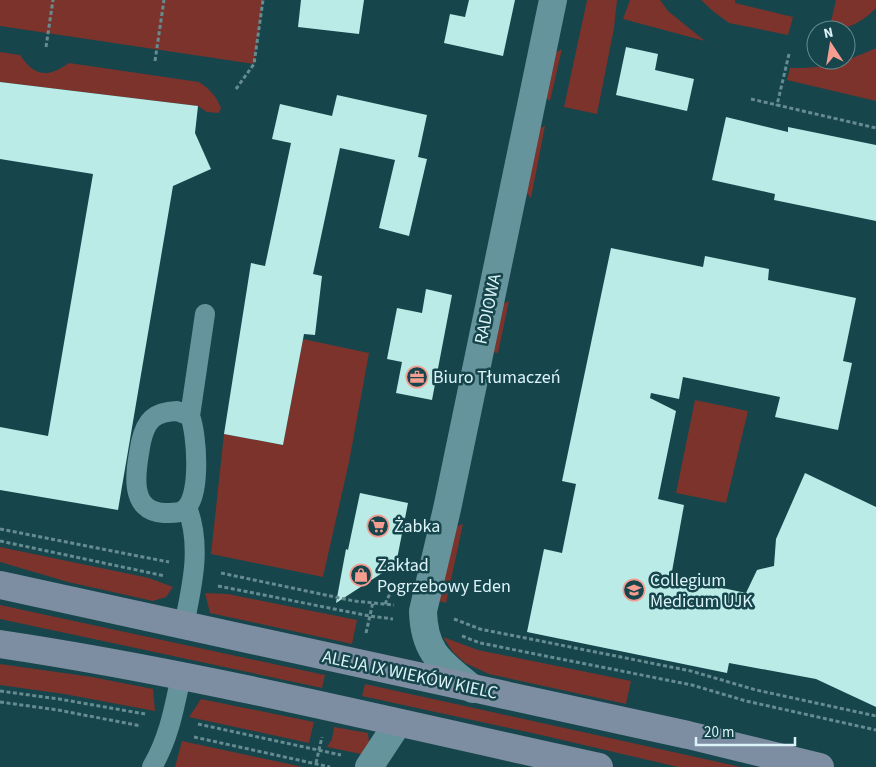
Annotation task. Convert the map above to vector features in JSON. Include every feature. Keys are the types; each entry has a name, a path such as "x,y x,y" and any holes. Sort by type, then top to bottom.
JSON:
{"main road":[{"name":"ALEJA IX WIEKÓW KIELC","path":"0,585 735,746 820,767"},
{"path":"0,644 77,655 181,676 599,767"}],"street":[{"name":"RADIOWA","path":"473,689 446,666 431,650 423,625 424,602 446,509 553,0"},
{"path":"358,762 398,723"}],"lane":[{"path":"184,625 195,559 195,536 188,508 196,475 197,460 190,416 205,314"},
{"path":"188,508 181,512 173,513 155,512 148,509 139,498 137,478 142,437 148,422 164,412 177,411 190,416"},
{"path":"152,767 162,750 181,676"}],"path":[{"path":"46,47 53,0"},
{"path":"155,61 164,0"},
{"path":"236,89 254,64 264,0"},
{"path":"777,105 789,54"},
{"path":"751,99 876,128"},
{"path":"364,639 373,602"},
{"path":"450,617 480,629 691,671 756,690 876,716"},
{"path":"458,634 480,642 692,685 746,701 876,730"},
{"path":"0,691 146,714"},
{"path":"0,702 58,710 146,727"},
{"path":"197,724 319,747 358,762"},
{"path":"191,736 330,767"},
{"path":"316,763 319,747"}],"shaded area":[{"path":"0,0 263,0 254,64 0,26"},
{"path":"587,0 617,0 614,28 597,114 564,107"},
{"path":"630,0 660,0 668,11 705,41 623,19"},
{"path":"701,0 735,0 735,3 793,17 788,35 729,23"},
{"path":"836,0 876,0 876,8 856,23 856,20 831,20"},
{"path":"876,48 876,101 787,80 790,68 806,68 806,70 856,70 856,56"},
{"path":"562,49 550,101 546,98 548,57"},
{"path":"0,52 20,55 31,68 42,73 55,71 69,63 199,82 212,93 221,108 219,113 207,112 198,106 0,82"},
{"path":"545,126 531,198 526,192 537,129"},
{"path":"509,301 498,353 486,351 496,307"},
{"path":"303,339 369,353 349,462 323,577 211,554 224,434 283,445"},
{"path":"695,400 748,411 726,503 676,493"},
{"path":"463,524 446,603 435,600 455,527"},
{"path":"0,547 149,578 173,587 166,597 153,601 68,582 0,562"},
{"path":"205,593 228,594 357,620 352,644 210,613"},
{"path":"0,605 325,675 322,688 0,619"},
{"path":"443,637 478,650 631,681 626,704 489,674 465,663 453,652"},
{"path":"0,664 92,677 153,689 155,711 64,694 0,685"},
{"path":"365,684 741,767 678,767 362,696"},
{"path":"201,699 314,722 309,743 189,717"},
{"path":"334,727 368,733 369,742 361,754 327,747 332,739"},
{"path":"182,741 303,767 175,767"}],"building":[{"path":"301,0 364,0 359,34 298,27"},
{"path":"469,0 515,0 503,56 444,43 450,14 465,17"},
{"path":"626,47 658,54 655,70 694,79 687,111 616,95"},
{"path":"0,82 198,106 195,133 211,169 173,186 118,510 0,490 0,427 48,436 93,174 0,159"},
{"path":"337,95 427,115 418,157 427,159 409,236 379,228 395,160 340,148 313,274 322,276 315,335 304,334 283,445 224,434 251,263 265,266 291,143 272,139 280,104 332,116"},
{"path":"726,117 788,132 788,127 876,145 876,221 774,200 775,194 712,180"},
{"path":"611,248 703,267 705,256 769,269 768,280 856,298 843,361 852,363 838,430 775,417 780,397 683,377 679,399 651,393 650,398 676,411 658,499 684,505 671,577 746,593 757,570 774,566 776,539 805,473 876,507 876,707 816,679 729,663 727,673 527,632 544,549 562,553 576,484 562,481"},
{"path":"426,289 452,295 432,400 396,393 402,362 387,359 397,308 422,313"},
{"name":"Żabka","path":"360,493 408,503 396,564 336,603 346,549 348,550"}],"place":[{"name":"Biuro Tłumaczeń","path":"417,377"},
{"name":"Żabka","path":"378,526"},
{"name":"Zakład Pogrzebowy Eden","path":"361,575"},
{"name":"Collegium Medicum UJK","path":"634,590"}]}
